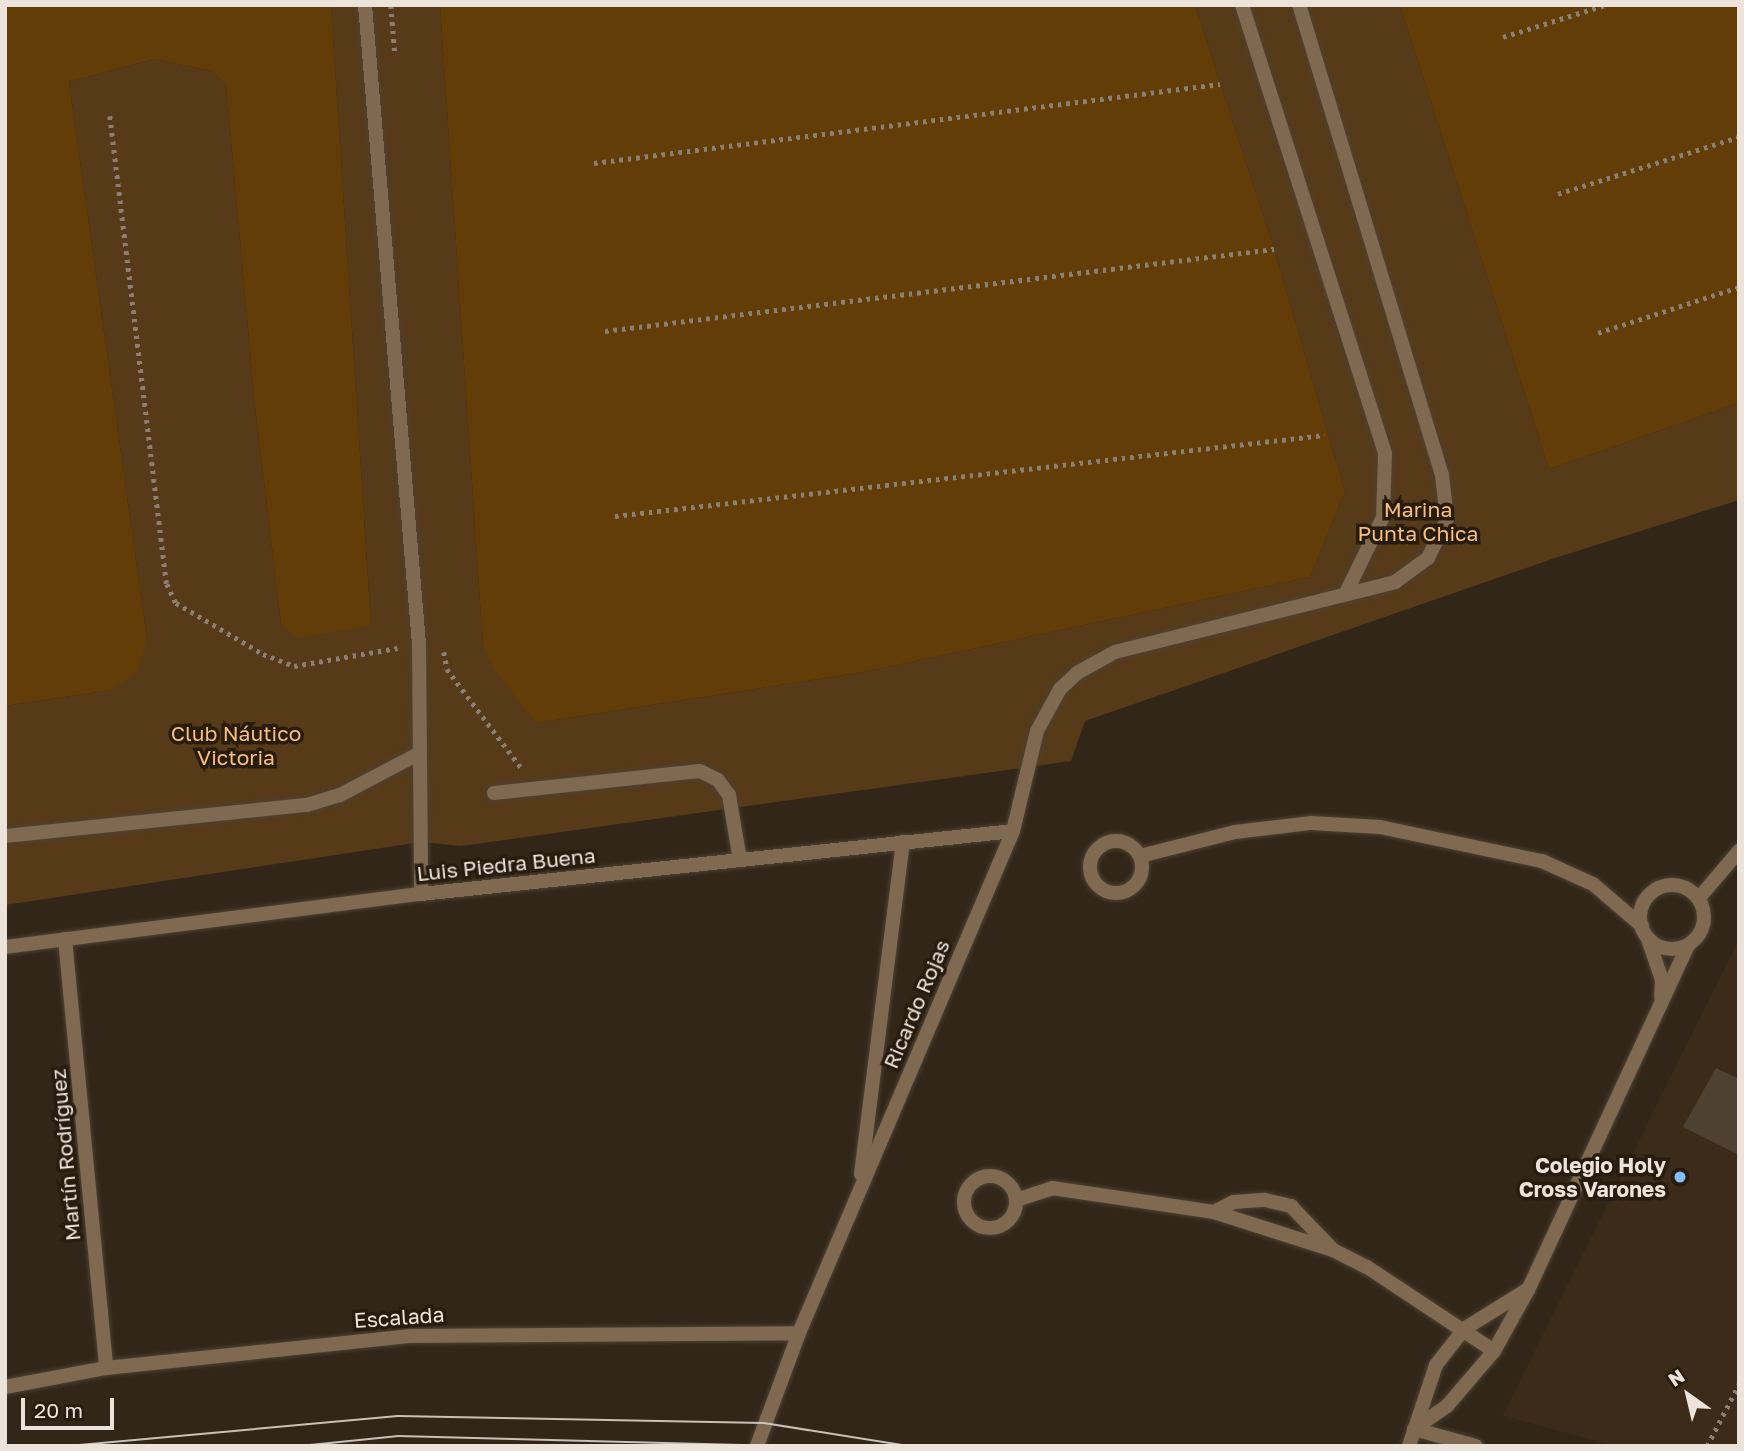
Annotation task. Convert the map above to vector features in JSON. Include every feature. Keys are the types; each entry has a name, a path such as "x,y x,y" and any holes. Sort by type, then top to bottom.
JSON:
{"street":[{"path":"365,5 419,644 421,894"},
{"path":"1242,5 1385,454 1383,517 1346,593"},
{"name":"Ricardo Rojas","path":"757,1446 799,1333 1013,831 1037,731 1060,689 1077,673 1115,652 1395,582 1429,558 1447,519 1442,475 1299,5"},
{"path":"5,836 307,806 340,795 421,753"},
{"path":"494,793 699,771 718,780 729,795 740,860"},
{"path":"1140,856 1235,832 1299,825 1380,827 1542,861 1593,884 1666,948 1688,945"},
{"name":"Luis Piedra Buena","path":"5,947 421,894 1013,831"},
{"name":"Ricardo Rojas","path":"859,1193 903,842"},
{"path":"1699,898 1739,850"},
{"path":"1413,1429 1447,1406 1472,1380 1494,1350 1528,1290 1660,1008 1688,945 1705,919 1699,898 1673,884 1654,890 1642,906 1645,932 1662,980 1660,1008"},
{"name":"Martín Rodríguez","path":"65,939 106,1368"},
{"path":"1016,1200 1052,1188 1214,1212 1334,1250 1494,1350"},
{"path":"1214,1212 1234,1202 1265,1200 1291,1206 1334,1250"},
{"path":"1409,1446 1436,1365 1464,1329 1528,1290"},
{"name":"Escalada","path":"5,1387 106,1368 411,1336 799,1333"},
{"path":"1413,1429 1476,1446"}],"path":[{"path":"391,5 395,60"},
{"path":"1503,37 1605,5"},
{"path":"594,163 1220,84"},
{"path":"110,116 167,584 176,603 263,654 294,666 419,644"},
{"path":"1558,194 1739,137"},
{"path":"605,331 1274,249"},
{"path":"1598,333 1739,287"},
{"path":"615,516 1324,435"},
{"path":"441,641 447,669 537,789"},
{"path":"1707,1446 1739,1384"}],"shaded area":[{"path":"5,5 331,5 371,625 296,638 281,623 255,406 226,84 211,71 154,59 69,82 147,639 136,673 111,690 5,706"},
{"path":"440,5 1195,5 1274,249 1345,492 1310,577 864,672 536,723 494,669 483,646"},
{"path":"1400,5 1739,5 1739,403 1549,469"},
{"name":"Colegio Holy Cross Varones","path":"1739,939 1739,1446 1613,1446 1503,1415"}],"green space":[{"path":"331,5 440,5 483,646 536,723 864,672 1310,577 1345,492 1274,249 1195,5 1400,5 1549,469 1739,403 1739,500 1555,558 1085,721 1071,761 461,846 421,842 5,905 5,706 111,690 147,639 69,82 154,59 211,71 226,84 255,406 281,623 371,624"}],"building":[{"path":"1716,1068 1739,1079 1739,1155 1683,1127"}],"tram line":[{"path":"68,1446 398,1416 764,1423 908,1446"},
{"path":"300,1446 398,1436 770,1446"}],"place":[{"name":"Colegio Holy Cross Varones","path":"1680,1177"}],"park label":[{"name":"Marina Punta Chica","path":"1418,521"},
{"name":"Club Náutico Victoria","path":"236,745"}]}
